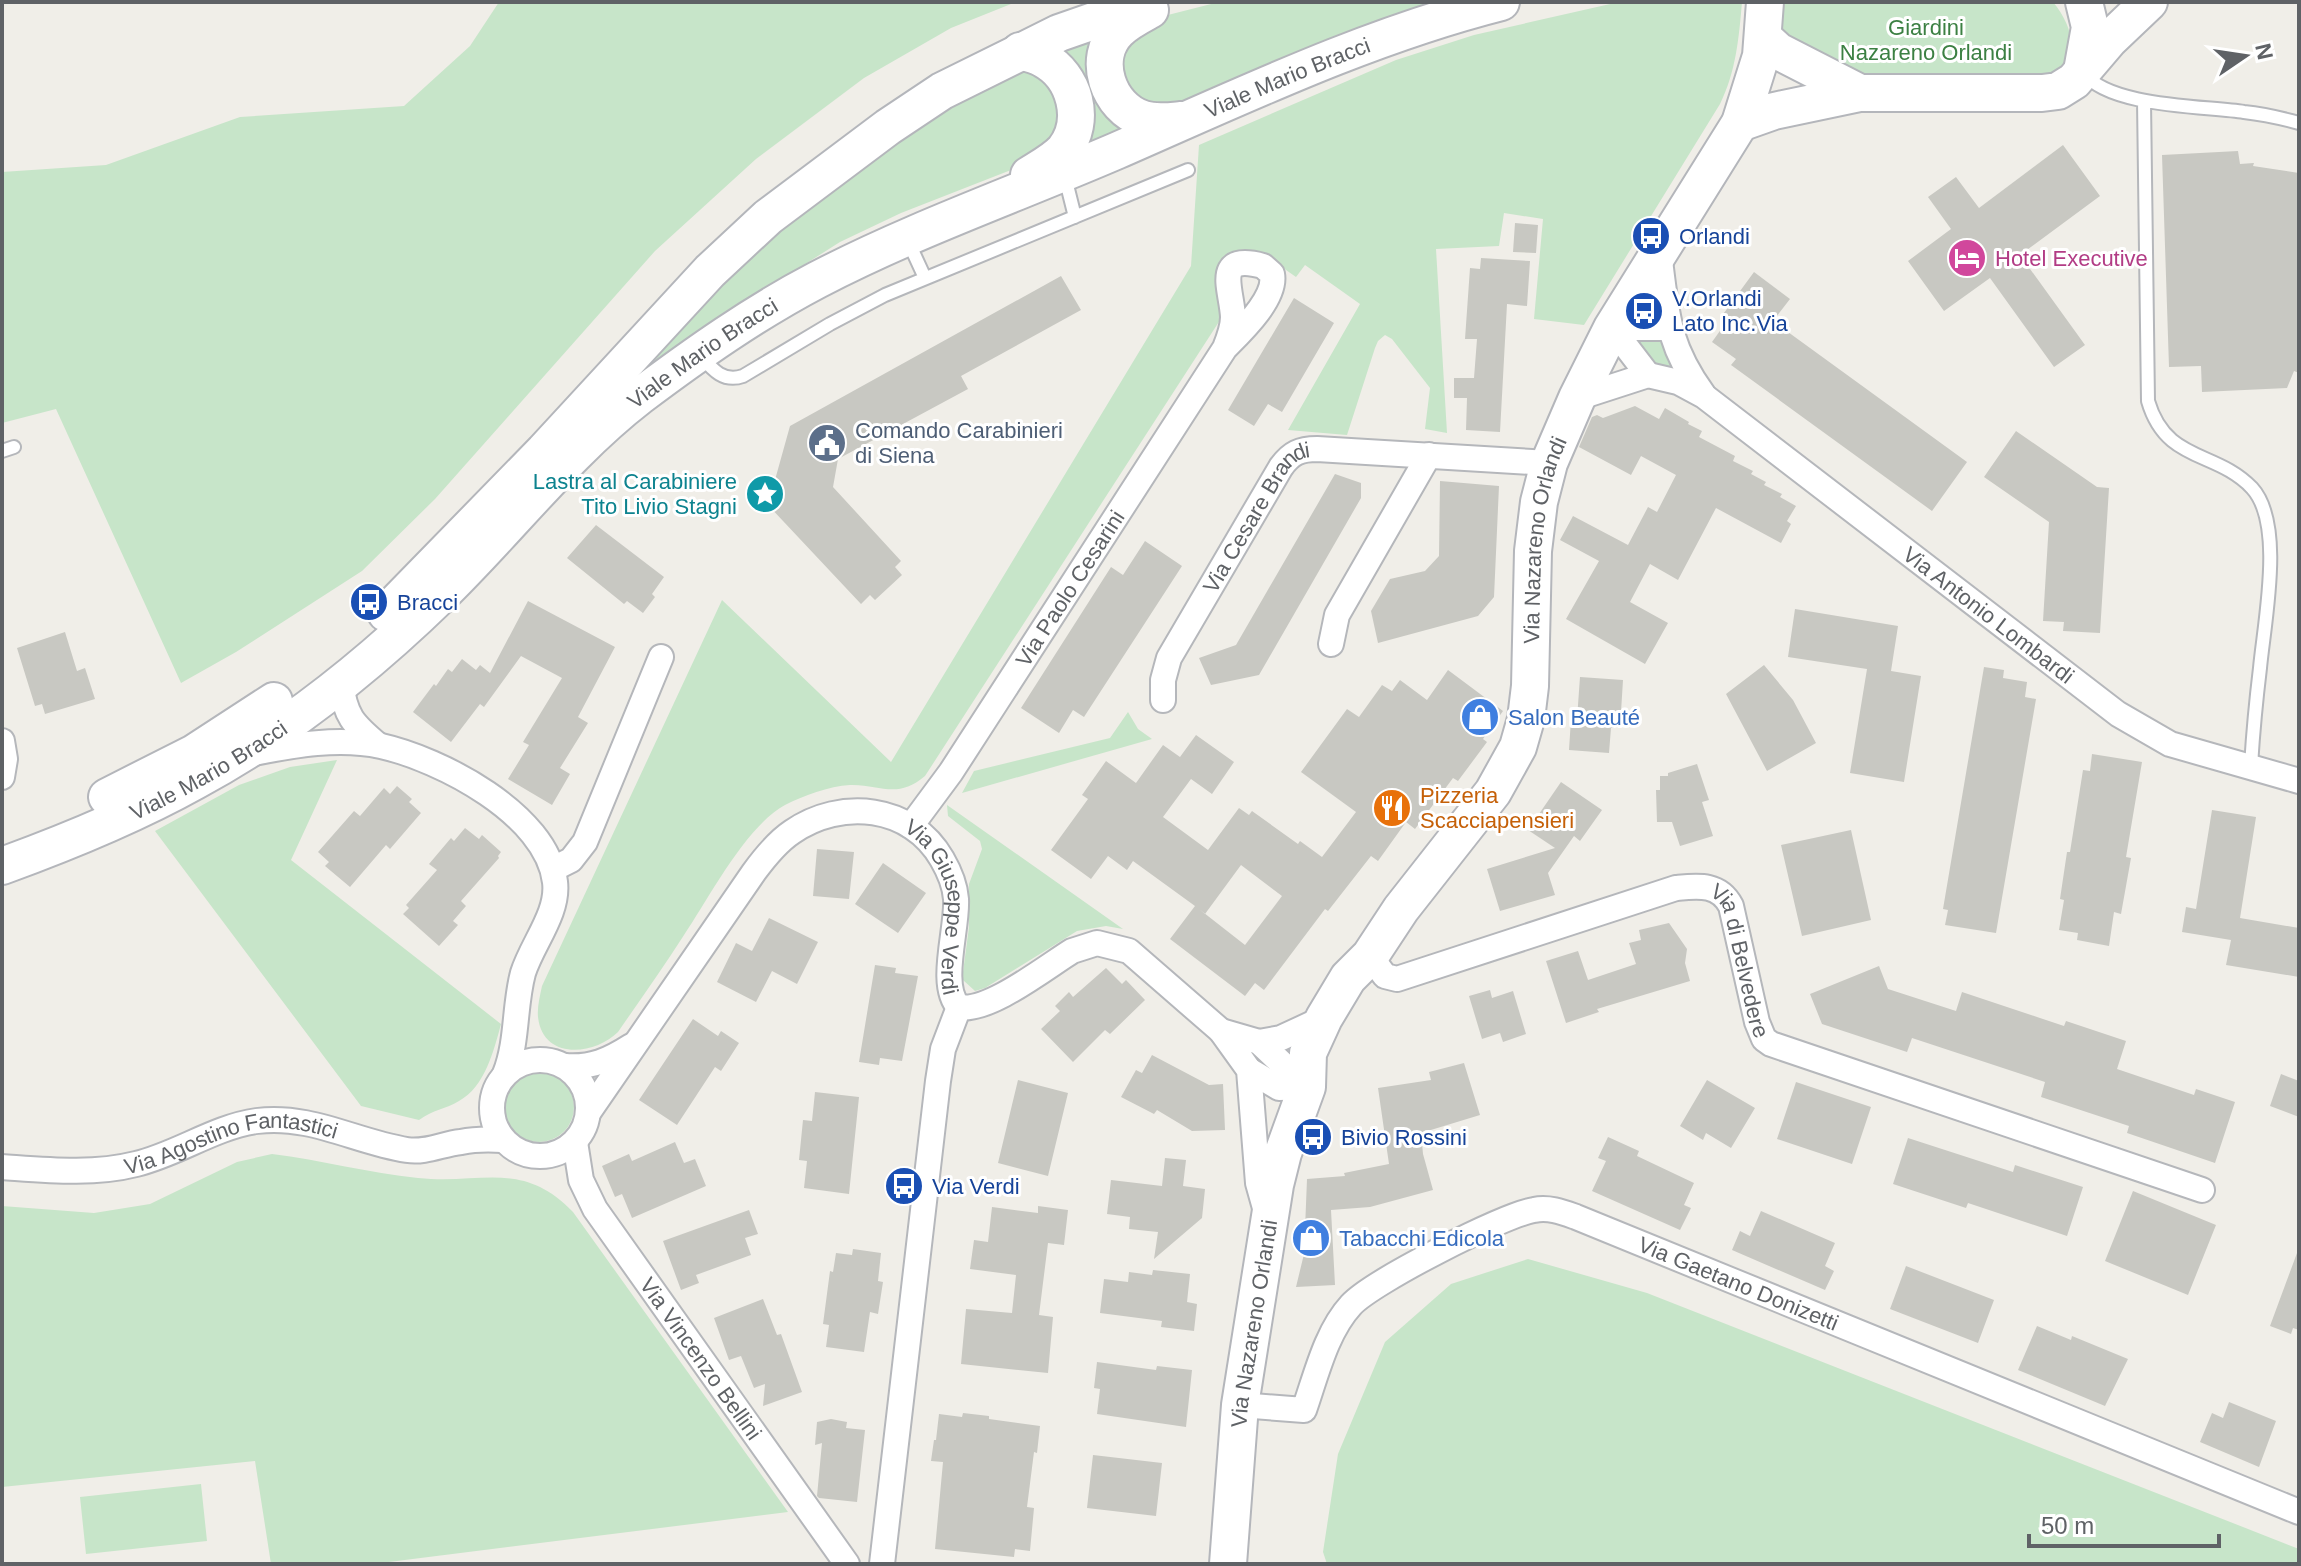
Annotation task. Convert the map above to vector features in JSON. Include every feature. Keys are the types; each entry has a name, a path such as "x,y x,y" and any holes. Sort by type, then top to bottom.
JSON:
{"main road":[{"name":"Viale Mario Bracci","path":"2,839 69,814 194,753 328,662 382,617 437,564 710,271 768,217 862,146 942,91 1020,51 1085,22 1148,2"},
{"path":"1170,2 1153,8 1118,31 1108,45 1104,64 1113,94 1143,119 1189,119"},
{"name":"Viale Mario Bracci","path":"2,866 61,844 165,797 238,756 341,683 442,594 603,427 698,353 812,282 906,237 1064,174 1394,33 1501,2"},
{"name":"Via Nazareno Orlandi","path":"1228,1564 1240,1405 1278,1170 1307,1087 1308,1053 1348,978 1370,956 1407,902 1493,792 1518,747 1526,719 1530,686 1533,551 1539,502 1549,463 1612,328 1740,123 1756,78 1764,38 1765,2"},
{"path":"2082,71 2090,27 2084,2"},
{"path":"1740,123 1774,111 1860,93 2050,93 2067,86 2149,2"},
{"path":"1764,38 1778,51 1860,93"},
{"path":"984,205 1057,157 1071,137 1076,121 1073,94 1057,69 1040,57 1020,51"},
{"name":"Via Nazareno Orlandi","path":"1307,1087 1325,1063 1356,1008 1370,956"}],"street":[{"name":"Via Antonio Lombardi","path":"1659,253 1669,328 1685,368 1704,396"},
{"path":"1612,328 1669,328"},
{"path":"1577,398 1648,375 1612,328"},
{"name":"Via Paolo Cesarini","path":"911,826 951,772 1225,348"},
{"name":"Via Antonio Lombardi","path":"1648,375 1669,379 1704,396 2118,714 2170,744 2299,781"},
{"name":"Via Cesare Brandi","path":"1163,700 1163,680 1169,658 1288,457 1297,451 1310,449 1549,463"},
{"path":"1331,644 1337,615 1429,455"},
{"path":"553,869 571,860 585,842 661,657"},
{"path":"341,683 349,718 378,745"},
{"path":"2,741 5,759 2,777"},
{"path":"238,756 297,744 378,745 436,764 481,790 527,828 542,847 553,869 555,896 523,975 511,1058 497,1085 491,1111 495,1127 503,1140 516,1151 547,1157 562,1152 575,1142"},
{"name":"Via Giuseppe Verdi","path":"575,1142 584,1129 588,1113 754,872 781,840 810,822 842,812 878,813 911,826 936,848 954,886 956,917 950,988 959,1007 946,1039 939,1072 882,1564"},
{"name":"Via di Belvedere","path":"1370,956 1385,976 1397,979 1676,888 1714,888 1727,897 1731,906 1757,1022 1764,1039 1771,1044 2202,1190"},
{"path":"959,1007 969,1008 986,1003 1072,951 1087,945 1109,944 1137,956 1221,1031 1249,1070 1279,1088 1307,1087"},
{"path":"518,1013 536,1047 583,1087 588,1113"},
{"path":"1221,1031 1259,1042 1281,1038 1324,1018"},
{"path":"1259,1042 1307,1087"},
{"name":"Via Giuseppe Verdi","path":"505,1074 525,1062 584,1068 606,1061 637,1043"},
{"path":"1249,1070 1258,1183 1269,1222"},
{"path":"458,1142 491,1111"},
{"name":"Via Agostino Fantastici","path":"2,1167 84,1171 118,1168 138,1164 240,1125 272,1120 301,1121 408,1150 434,1149 458,1142 503,1140"},
{"name":"Via Vincenzo Bellini","path":"575,1142 581,1180 595,1209 847,1564"},
{"name":"Via Gaetano Donizetti","path":"1240,1405 1304,1410 1336,1327 1355,1300 1483,1229 1518,1214 1545,1209 1576,1217 2299,1512"}],"lane":[{"path":"2082,71 2102,88 2144,101 2247,112 2299,123"},
{"path":"2144,101 2148,401 2156,423 2173,443 2251,487 2264,510 2267,526 2268,584 2251,766"},
{"path":"698,353 714,370 735,378 830,324 925,278 1188,170"},
{"path":"1064,174 1075,217"},
{"path":"906,237 925,278"}],"green space":[{"path":"499,2 1016,2 951,28 864,78 756,159 655,251 435,499 362,571 236,652 181,683 56,409 2,423 2,172 106,165 240,117 404,106 470,46"},
{"path":"1219,2 1437,2 1178,111 1137,105 1118,62 1120,48 1160,17"},
{"path":"1619,2 1742,2 1733,67 1720,104 1584,325 1534,319 1543,219 1504,213 1499,246 1436,249 1447,433 1425,429 1430,388 1392,339 1385,335 1375,348 1347,435 1288,430 1360,304 1305,265 1296,277 1269,259 1252,253 1232,255 1220,261 1215,281 1224,314 925,776 897,789 850,785 825,789 785,805 770,815 729,864 618,1032 596,1046 584,1049 571,1050 549,1041 538,1017 542,986 722,600 891,762 1191,266 1199,145 1396,60 1474,35"},
{"name":"Giardini Nazareno Orlandi","path":"1781,2 2053,2 2067,25 2071,47 2062,66 2038,78 1851,76 1780,39"},
{"path":"1093,40 1132,128 1086,144 1062,57 1063,47"},
{"path":"1021,67 1051,79 1065,130 1029,163 901,213 840,242 761,292 646,378 618,384 716,280 913,123"},
{"path":"1642,338 1664,344 1672,366 1659,370 1638,348 1638,341"},
{"path":"1128,712 1138,729 1152,739 962,793 974,771 1110,738"},
{"path":"337,760 291,860 501,1024 487,1067 476,1087 459,1101 419,1120 361,1106 155,831 239,785 290,767"},
{"path":"947,805 1123,929 1106,926 1077,931 985,988 975,991 963,980 963,972 969,927 969,884 982,849 980,841 948,816"},
{"path":"539,1072 564,1082 574,1107 564,1132 539,1142 514,1132 504,1107 514,1082"},
{"path":"272,1154 418,1178 518,1180 536,1185 554,1196 573,1212 788,1512 373,1564 271,1564 255,1461 2,1487 2,1206 94,1213 150,1204 237,1162"},
{"path":"1528,1259 1647,1293 2299,1549 2299,1564 1327,1564 1323,1552 1338,1454 1385,1342 1451,1284"},
{"path":"201,1484 207,1541 86,1554 80,1497"}],"building":[{"name":"Hotel Executive","path":"2063,145 2100,196 2020,255 2085,345 2054,367 1990,278 1944,311 1908,261 1951,229 1928,197 1956,177 1979,208"},
{"path":"2238,151 2240,164 2254,163 2253,166 2299,173 2299,373 2294,371 2287,388 2202,392 2201,366 2169,367 2162,155"},
{"path":"1515,223 1538,225 1536,253 1513,252"},
{"path":"1481,258 1530,261 1527,306 1507,304 1500,432 1466,430 1467,398 1454,398 1454,378 1474,378 1477,339 1465,339 1470,268 1480,269"},
{"path":"1754,272 1790,299 1773,321 1967,462 1932,511 1731,365 1736,359 1712,342 1727,321 1721,317"},
{"name":"Comando Carabinieri di Siena","path":"1061,276 1081,310 961,376 968,389 838,459 833,487 901,561 895,567 902,575 875,600 870,595 861,604 768,505 790,426"},
{"path":"1294,298 1334,323 1282,412 1268,404 1254,426 1228,410"},
{"path":"1635,406 1659,419 1665,408 1689,422 1702,431 1699,437 1735,456 1733,461 1753,471 1751,474 1766,482 1764,485 1796,506 1787,521 1791,524 1781,543 1716,508 1678,580 1650,564 1630,602 1668,623 1645,664 1566,619 1599,561 1560,540 1573,516 1628,545 1648,507 1657,512 1676,475 1641,456 1631,475 1579,447 1592,417 1597,415 1603,418"},
{"path":"2016,431 2097,487 2109,488 2100,633 2063,631 2064,622 2043,621 2049,522 1984,477"},
{"path":"1335,474 1361,483 1361,498 1259,675 1211,685 1199,658 1236,645"},
{"path":"1440,481 1499,486 1494,597 1478,616 1378,643 1371,611 1390,579 1425,571 1439,556"},
{"path":"596,525 664,577 643,613 627,601 624,604 567,558"},
{"path":"1145,541 1182,566 1084,717 1073,710 1059,733 1021,708 1111,567 1123,575"},
{"path":"528,601 615,647 578,717 588,723 560,768 570,774 552,805 508,779 529,745 523,742 562,678 521,656 484,707 480,704 451,742 413,712 434,684 436,686 448,669 452,672 462,659 476,670 480,665 490,673"},
{"path":"1795,609 1898,626 1891,671 1921,676 1904,782 1850,773 1867,669 1788,657"},
{"path":"65,632 77,671 85,668 95,699 45,714 42,704 35,706 17,648"},
{"path":"1764,665 1793,700 1816,743 1767,771 1726,694"},
{"path":"1984,667 2004,670 2003,678 2027,682 2025,697 2036,699 1996,933 1945,925 1948,910 1943,909"},
{"path":"1448,670 1503,711 1483,739 1487,742 1458,781 1453,778 1415,829 1406,822 1378,861 1371,856 1328,911 1325,909 1264,990 1255,983 1245,996 1170,939 1195,906 1133,861 1127,870 1108,856 1091,879 1051,850 1088,799 1082,795 1106,761 1136,783 1163,745 1180,757 1196,735 1234,762 1212,794 1191,779 1163,817 1208,850 1239,808 1249,815 1252,811 1322,857 1356,812 1301,772 1347,709 1359,717 1382,685 1392,691 1400,680 1427,700","holes":["1241,865 1282,896 1245,945 1205,914"]},
{"path":"1580,677 1623,680 1620,728 1611,728 1609,753 1569,750 1571,719 1577,719"},
{"path":"2092,754 2142,762 2126,857 2131,858 2121,914 2114,912 2109,946 2077,940 2078,933 2059,930 2067,852 2070,852 2083,770 2090,771"},
{"path":"1697,764 1709,800 1702,802 1713,836 1680,846 1672,822 1657,822 1656,790 1660,790 1660,776 1668,776 1668,773"},
{"path":"1561,782 1602,810 1580,841 1574,836 1548,873 1555,895 1500,911 1487,869 1555,848 1528,830"},
{"path":"397,786 412,799 409,802 421,813 390,849 386,845 350,887 325,866 329,862 318,852 354,811 360,816 384,788 390,794"},
{"path":"2212,810 2256,817 2240,918 2299,928 2299,977 2226,965 2231,940 2182,932 2186,907 2196,909"},
{"path":"465,828 479,839 482,835 501,852 461,901 466,906 453,921 458,925 439,946 403,914 409,908 406,905 437,870 429,864 451,838 454,841"},
{"path":"1851,830 1871,920 1802,936 1781,845"},
{"path":"817,849 854,852 849,899 813,896"},
{"path":"883,863 926,893 898,933 855,904"},
{"path":"769,918 818,942 797,984 772,971 756,1002 717,982 736,943 752,951"},
{"path":"1669,923 1687,949 1685,963 1690,981 1597,1009 1599,1012 1566,1023 1546,961 1578,951 1588,980 1636,964 1629,943 1641,940 1639,930"},
{"path":"875,965 896,968 895,973 918,976 902,1061 880,1058 879,1065 859,1062"},
{"path":"1879,966 1888,989 1956,1011 1962,992 2064,1026 2066,1021 2126,1041 2117,1069 2194,1095 2196,1089 2235,1102 2215,1163 2127,1133 2129,1126 2041,1097 2045,1082 1912,1038 1907,1052 1822,1024 1810,994"},
{"path":"1106,968 1122,984 1126,980 1145,1000 1110,1034 1105,1030 1073,1062 1041,1029 1060,1011 1055,1006 1069,992 1073,997"},
{"path":"1490,990 1492,998 1513,991 1526,1034 1503,1042 1500,1033 1482,1039 1469,996"},
{"path":"693,1019 718,1036 721,1031 739,1043 721,1071 715,1067 677,1125 639,1100"},
{"path":"1152,1055 1209,1085 1223,1084 1225,1130 1192,1131 1157,1110 1154,1114 1121,1097 1136,1070 1142,1073"},
{"path":"1464,1063 1480,1115 1421,1133 1433,1190 1370,1207 1331,1210 1335,1285 1296,1287 1304,1254 1307,1179 1345,1176 1344,1173 1389,1164 1378,1088 1431,1080 1429,1072"},
{"path":"2281,1074 2299,1081 2299,1117 2270,1106"},
{"path":"1018,1080 1068,1093 1048,1176 998,1163"},
{"path":"1707,1080 1755,1108 1731,1148 1706,1133 1703,1140 1680,1126"},
{"path":"1796,1082 1871,1107 1852,1164 1777,1139"},
{"path":"815,1092 859,1097 849,1194 804,1188 807,1161 799,1160 803,1120 812,1121"},
{"path":"1608,1137 1639,1151 1637,1156 1694,1183 1684,1205 1691,1208 1680,1230 1592,1191 1606,1161 1598,1158"},
{"path":"1908,1138 2013,1172 2015,1165 2083,1187 2067,1236 1968,1203 1966,1208 1893,1184"},
{"path":"675,1142 684,1163 695,1159 706,1186 632,1218 622,1194 615,1197 602,1166 629,1154 632,1161"},
{"path":"1165,1158 1186,1160 1183,1186 1205,1189 1202,1218 1154,1259 1158,1232 1129,1229 1130,1217 1107,1214 1111,1180 1162,1186"},
{"path":"2133,1191 2216,1225 2188,1295 2105,1261"},
{"path":"1038,1206 1068,1210 1064,1245 1048,1243 1039,1315 1053,1317 1048,1373 961,1364 966,1309 1012,1313 1016,1275 970,1269 974,1240 988,1242 992,1207 1038,1213"},
{"path":"749,1210 758,1234 745,1238 751,1255 696,1275 699,1283 681,1290 663,1241"},
{"path":"1761,1211 1835,1243 1825,1266 1834,1271 1825,1290 1732,1250 1740,1231 1750,1236"},
{"path":"853,1249 881,1253 878,1281 883,1282 878,1314 870,1312 864,1352 826,1347 829,1325 823,1324 830,1271 833,1272 836,1253 852,1255"},
{"path":"2297,1253 2299,1330 2293,1328 2291,1334 2270,1326"},
{"path":"1906,1266 1994,1300 1978,1343 1890,1309"},
{"path":"1153,1270 1190,1274 1187,1302 1197,1304 1194,1331 1161,1327 1162,1321 1100,1313 1104,1279 1128,1282 1129,1272 1152,1275"},
{"path":"763,1299 777,1335 781,1334 802,1392 763,1406 765,1384 754,1388 741,1356 729,1360 714,1318"},
{"path":"2037,1326 2071,1340 2072,1336 2128,1359 2105,1406 2018,1370"},
{"path":"1097,1362 1156,1370 1157,1366 1192,1370 1186,1427 1097,1414 1100,1389 1094,1388"},
{"path":"2229,1402 2276,1421 2259,1467 2200,1442 2212,1413 2223,1418"},
{"path":"963,1413 1040,1426 1027,1507 1034,1508 1030,1551 1015,1549 1014,1557 935,1549 943,1462 931,1461 939,1414 962,1417"},
{"path":"831,1419 847,1422 846,1428 865,1430 857,1502 817,1496 822,1443 815,1445 817,1422"},
{"path":"1093,1455 1162,1463 1156,1516 1087,1508"}],"place":[{"name":"Orlandi","path":"1651,236"},
{"name":"Hotel Executive","path":"1967,258"},
{"name":"V.Orlandi Lato Inc.Via","path":"1644,311"},
{"name":"Comando Carabinieri di Siena","path":"827,443"},
{"name":"Lastra al Carabiniere Tito Livio Stagni","path":"765,494"},
{"name":"Bracci","path":"369,602"},
{"name":"Salon Beauté","path":"1480,717"},
{"name":"Pizzeria Scacciapensieri","path":"1392,808"},
{"name":"Bivio Rossini","path":"1313,1137"},
{"name":"Via Verdi","path":"904,1186"},
{"name":"Tabacchi Edicola","path":"1311,1238"}]}
